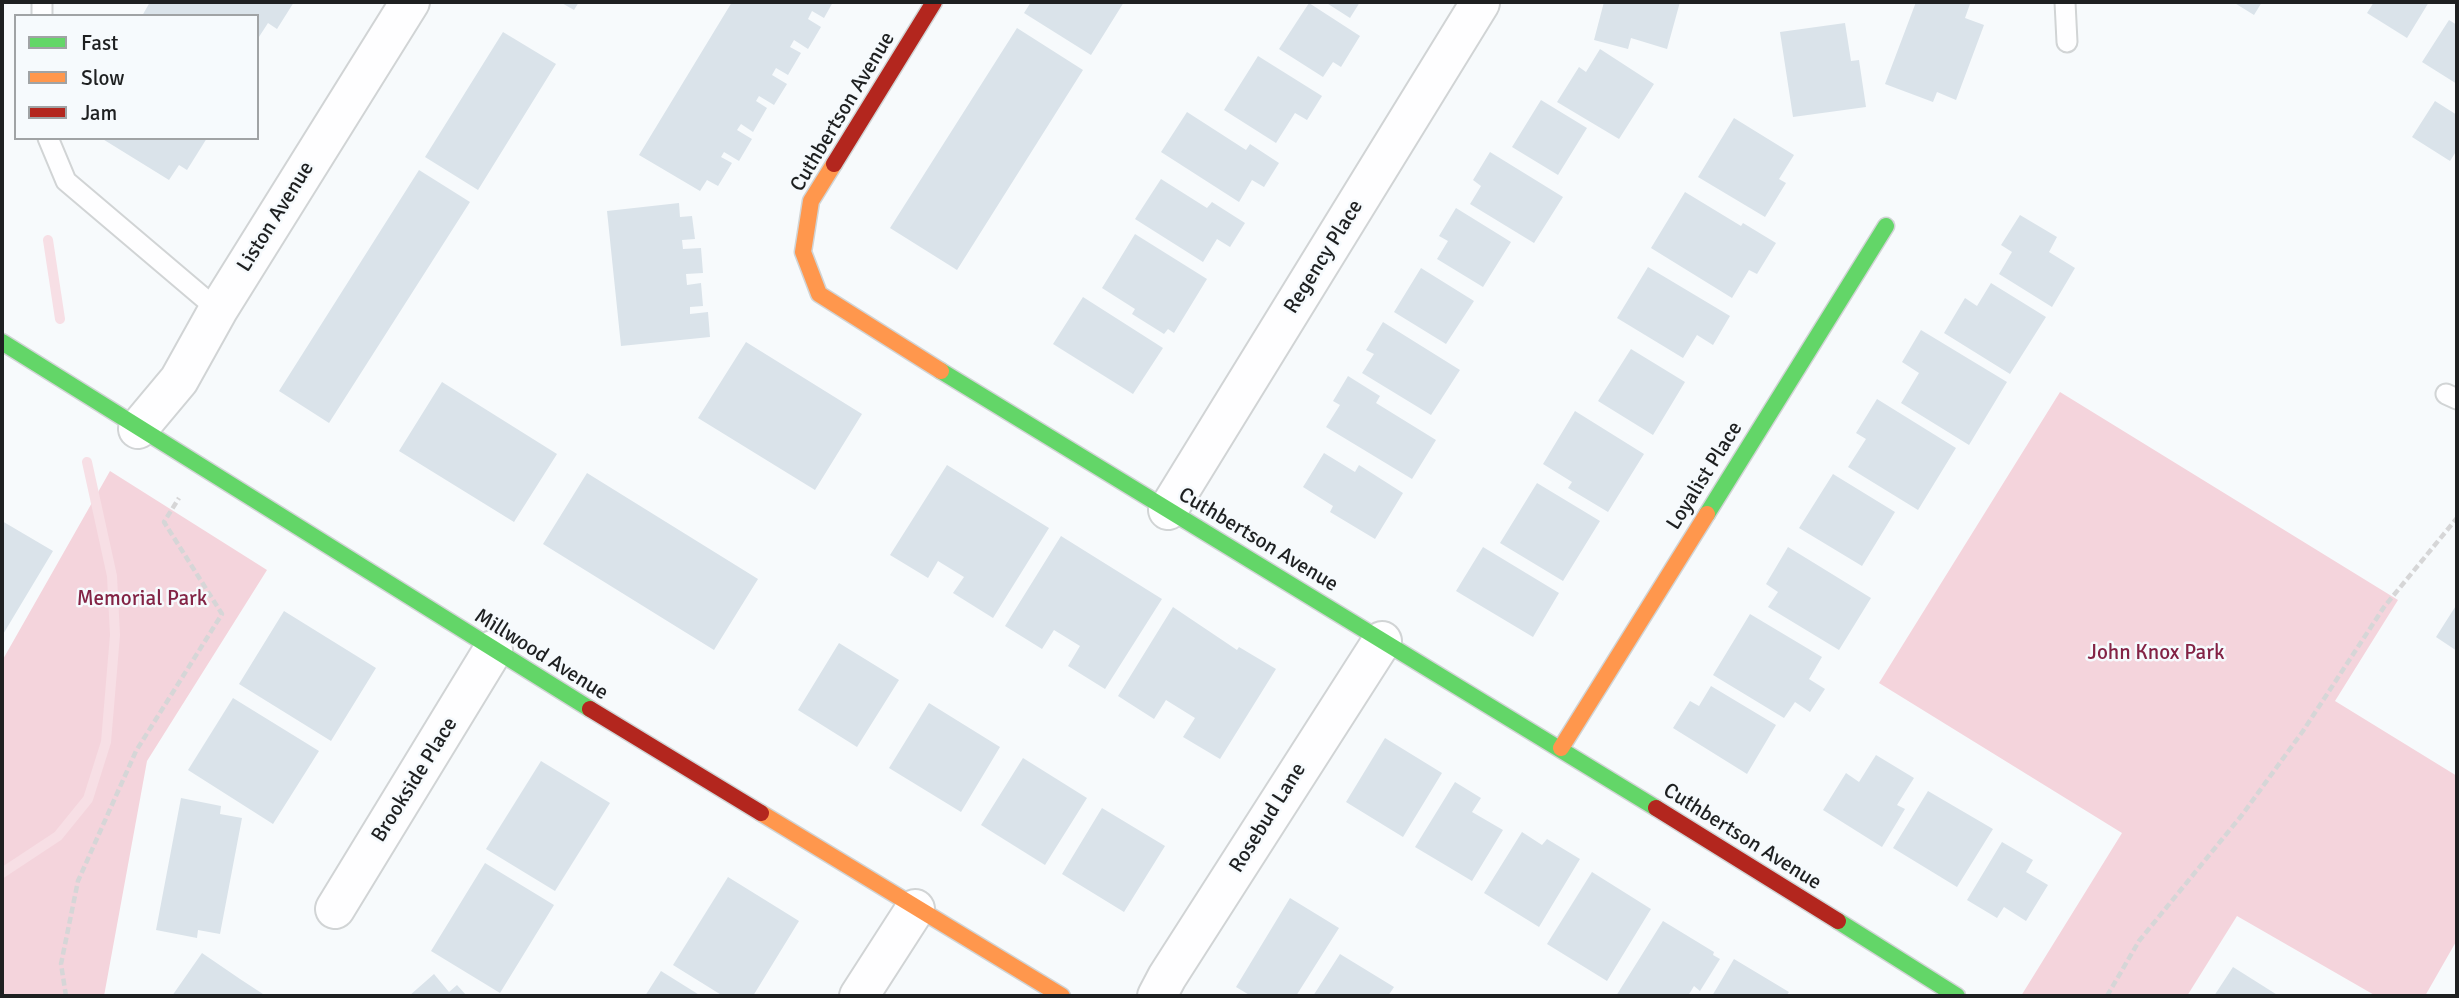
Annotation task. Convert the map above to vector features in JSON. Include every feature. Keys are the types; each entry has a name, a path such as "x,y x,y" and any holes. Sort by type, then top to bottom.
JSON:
{"street":[{"name":"Liston Avenue","path":"138,429 179,380 218,310 410,2"},
{"name":"Cuthbertson Avenue","path":"934,2 811,201 803,252 819,294 1382,641 1561,748 1957,996"},
{"name":"Regency Place","path":"1168,510 1480,3"},
{"name":"Loyalist Place","path":"1561,748 1886,226"},
{"name":"Millwood Avenue","path":"2,342 493,650 1062,996"},
{"name":"Rosebud Lane","path":"1157,996 1382,641"},
{"name":"Brookside Place","path":"335,909 493,650"},
{"path":"859,996 915,909"}],"lane":[{"path":"2065,2 2067,42"},
{"path":"49,140 66,181 218,310"}],"path":[{"path":"66,996 61,964 78,881 136,751 222,614 164,523 200,467"},
{"path":"2107,996 2139,941 2242,815 2303,731 2384,607 2457,518"}],"green space":[{"name":"John Knox Park","path":"2060,392 2398,600 2335,701 2457,776 2457,940 2425,996 2376,996 2237,916 2187,996 2021,996 2122,833 1879,683"},
{"name":"Memorial Park","path":"110,471 267,570 147,761 104,996 2,996 2,661"}],"building":[{"path":"150,2 294,2 277,29 268,23 259,37 259,14 143,14"},
{"path":"560,2 579,2 574,10"},
{"path":"732,2 833,2 824,18 812,11 808,19 821,27 808,49 794,40 790,47 801,53 788,75 776,68 772,75 787,84 774,105 759,96 756,101 767,108 753,132 741,124 737,130 752,139 739,161 724,152 721,157 732,163 718,186 707,180 700,191 639,155"},
{"path":"1031,2 1124,2 1091,55 1024,13"},
{"path":"1325,2 1360,2 1350,18"},
{"path":"1604,2 1680,2 1667,49 1631,38 1628,49 1594,40"},
{"path":"1916,2 1965,2 1970,4 1965,18 1984,25 1956,100 1937,92 1933,102 1885,84"},
{"path":"2233,2 2262,2 2254,15"},
{"path":"2374,2 2429,2 2407,38 2367,13"},
{"path":"1309,3 1360,36 1341,67 1333,62 1323,77 1279,49"},
{"path":"2449,20 2457,25 2457,84 2422,62"},
{"path":"1845,23 1851,61 1859,60 1866,107 1793,117 1780,32"},
{"path":"1017,28 1083,70 957,270 890,228"},
{"path":"503,32 556,64 478,190 425,157"},
{"path":"1600,49 1654,84 1619,139 1557,102 1579,67 1586,72"},
{"path":"1258,56 1322,96 1307,120 1295,113 1276,143 1224,110"},
{"path":"1541,100 1587,128 1558,175 1512,147"},
{"path":"2435,101 2457,115 2457,150 2450,161 2412,137"},
{"path":"1187,112 1246,150 1250,144 1279,163 1264,187 1252,180 1239,202 1161,152"},
{"path":"1734,118 1794,155 1779,179 1786,183 1765,217 1698,177"},
{"path":"104,140 206,140 187,170 179,165 169,180"},
{"path":"1490,152 1563,197 1534,243 1470,204 1481,186 1473,180"},
{"path":"419,170 470,202 329,423 279,391"},
{"path":"1161,179 1207,208 1212,202 1245,223 1230,247 1217,239 1203,262 1135,219"},
{"path":"1685,192 1741,226 1743,223 1776,243 1757,274 1749,270 1732,298 1651,248"},
{"path":"679,203 680,217 692,216 695,239 682,240 683,249 701,248 703,273 686,274 687,285 701,283 703,306 690,307 690,314 708,312 710,337 621,346 607,211"},
{"path":"1456,208 1511,242 1483,287 1437,259 1448,241 1439,236"},
{"path":"2020,215 2057,237 2049,252 2075,268 2052,307 1999,274 2012,252 2001,245"},
{"path":"1135,234 1207,279 1174,333 1168,329 1164,334 1132,314 1135,309 1102,288"},
{"path":"1648,267 1730,316 1713,345 1697,335 1683,358 1617,318"},
{"path":"1421,268 1474,301 1446,344 1394,312"},
{"path":"1991,283 2046,317 2010,374 1944,333 1965,298 1977,306"},
{"path":"1083,297 1163,348 1133,394 1053,344"},
{"path":"1383,322 1460,370 1431,415 1362,373 1374,354 1366,350"},
{"path":"1921,330 2007,382 1969,445 1901,403 1919,373 1902,362"},
{"path":"746,342 862,414 815,490 698,418"},
{"path":"1631,349 1685,382 1653,435 1598,401"},
{"path":"1348,376 1380,396 1376,403 1436,440 1412,479 1326,427 1340,405 1333,401"},
{"path":"442,382 557,454 514,522 399,451"},
{"path":"1877,399 1956,448 1918,510 1848,467 1866,439 1856,433"},
{"path":"1575,411 1644,454 1608,512 1568,488 1572,482 1543,464"},
{"path":"1324,453 1355,472 1359,465 1403,493 1375,539 1330,512 1333,506 1303,487"},
{"path":"947,465 1049,528 993,618 953,593 964,577 938,561 928,578 890,555"},
{"path":"587,473 758,579 714,650 543,544"},
{"path":"1833,474 1895,512 1862,566 1799,528"},
{"path":"1537,483 1600,521 1563,581 1500,543"},
{"path":"2,521 53,551 2,636"},
{"path":"1061,536 1162,599 1105,689 1068,666 1080,646 1054,630 1042,649 1005,626"},
{"path":"1483,547 1559,593 1533,637 1456,591"},
{"path":"1788,547 1871,598 1839,650 1768,607 1778,592 1766,584"},
{"path":"2457,604 2457,651 2436,637"},
{"path":"1173,607 1237,650 1239,647 1276,669 1220,759 1183,737 1195,718 1166,700 1154,719 1118,696"},
{"path":"284,611 376,668 331,741 239,684"},
{"path":"1750,614 1822,657 1809,679 1825,689 1810,712 1795,702 1784,718 1713,675"},
{"path":"839,643 899,680 857,747 798,710"},
{"path":"1711,686 1776,725 1747,774 1673,728 1690,701 1699,706"},
{"path":"233,698 319,751 273,824 188,770"},
{"path":"929,703 1000,747 961,812 889,768"},
{"path":"1385,738 1442,773 1403,837 1346,802"},
{"path":"1876,755 1914,778 1897,805 1905,809 1882,847 1823,810 1846,773 1859,782"},
{"path":"1023,758 1087,798 1045,865 981,825"},
{"path":"541,761 610,803 555,891 486,849"},
{"path":"1455,782 1481,798 1472,812 1503,830 1472,881 1415,847"},
{"path":"1928,791 1993,829 1957,887 1893,848"},
{"path":"181,798 221,806 220,814 242,818 220,934 198,930 197,938 156,930"},
{"path":"1102,808 1165,846 1124,912 1062,874"},
{"path":"1522,832 1542,845 1547,839 1580,859 1539,927 1484,893"},
{"path":"2002,842 2033,860 2026,872 2048,885 2026,921 2004,907 1997,918 1967,900"},
{"path":"485,863 554,905 500,993 431,951"},
{"path":"1592,872 1651,909 1607,981 1547,944"},
{"path":"728,877 799,921 753,996 723,996 673,965"},
{"path":"1290,898 1339,928 1296,996 1251,996 1236,987"},
{"path":"1663,921 1714,952 1713,955 1720,959 1700,991 1694,986 1688,996 1616,996"},
{"path":"202,953 240,979 266,996 172,996"},
{"path":"1340,954 1394,987 1388,996 1313,996"},
{"path":"1734,959 1789,992 1786,996 1712,996"},
{"path":"2233,967 2279,996 2214,996"},
{"path":"661,971 701,996 645,996"},
{"path":"434,974 449,992 457,985 467,996 409,996"}],"waterway":[{"path":"48,240 60,319"},
{"path":"2,873 58,836 88,799 106,742 115,635 112,576 87,462"}],"traffic: fast":[{"path":"1707,514 1886,226"},
{"path":"2,342 590,709"},
{"path":"941,371 1656,808"},
{"path":"1838,921 1957,996"}],"traffic: slow":[{"path":"834,164 811,201 803,252 819,294 941,371"},
{"path":"1561,748 1707,514"},
{"path":"761,813 1062,996"}],"traffic: jam":[{"path":"834,164 934,2"},
{"path":"590,709 761,813"},
{"path":"1656,808 1838,921"}]}
